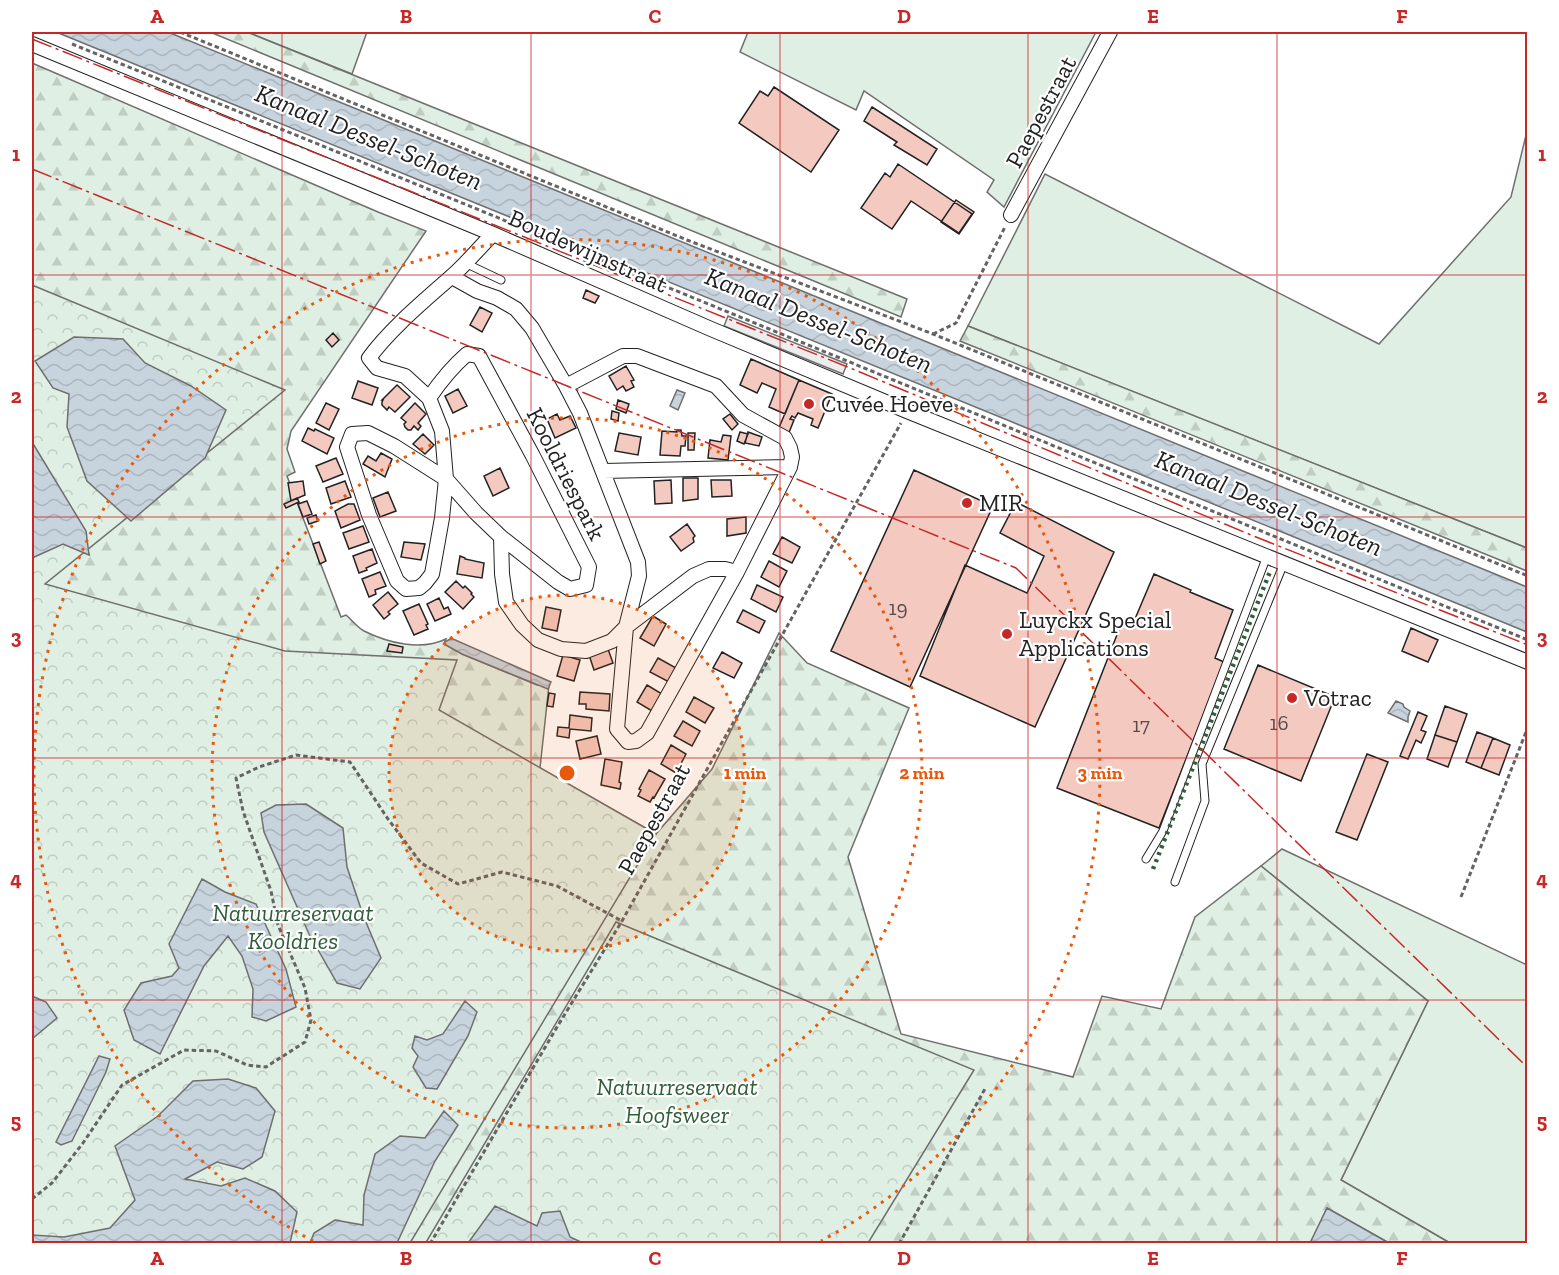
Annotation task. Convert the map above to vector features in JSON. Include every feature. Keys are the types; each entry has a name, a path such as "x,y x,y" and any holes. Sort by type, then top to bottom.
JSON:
{"street":[{"name":"Paepestraat","path":"1011,215 1110,32"},
{"name":"Boudewijnstraat","path":"32,44 493,234 711,329 908,411 1527,662"},
{"name":"Kooldriespark","path":"429,398 456,363 467,354 478,356 533,456 589,567 586,585 570,589 558,582 501,537 446,479 394,446 368,433 352,434 347,447 369,515 397,580 406,589 418,588 432,574 442,518 446,479 442,431 429,398 405,376 377,368 369,358 377,347 452,277 493,234"},
{"name":"Kooldriespark","path":"452,277 516,309 532,328 580,413 638,562 639,576 626,627 617,729 627,742 636,741 647,733 737,572 790,467 792,457 785,438 743,415 716,386 637,356 622,356 566,386"},
{"name":"Kooldriespark","path":"603,471 790,467"},
{"path":"501,537 502,574 506,602 522,625 538,640 561,649 586,651 612,641 626,627 693,576 709,569 737,572"}],"lane":[{"path":"465,263 501,280"},
{"path":"1146,859 1163,831 1267,556"},
{"path":"1175,882 1205,801 1202,764 1284,563"}],"path":[{"path":"180,32 687,240 933,334 1527,576"},
{"path":"64,40 1527,640"},
{"path":"933,334 956,323 1011,215"},
{"name":"Paepestraat","path":"430,1244 556,1027 622,921 908,411"},
{"path":"1461,897 1527,727"},
{"path":"32,1199 52,1183 83,1143 122,1085 132,1079 184,1050 216,1051 248,1065 266,1067 305,1042 310,1020 305,988 278,925 271,891 243,811 236,778 259,767 296,755 350,762 387,819 421,864 458,884 502,872 557,886 622,921"},
{"path":"899,1244 986,1087"}],"green space":[{"path":"210,32 247,32 907,299 901,317"},
{"path":"247,32 367,32 352,74"},
{"path":"748,32 1096,32 1004,207 987,192 994,180 864,91 856,110 740,52"},
{"path":"32,63 426,231 291,431 287,449 295,472 287,476 341,617 346,615 364,631 394,642 415,645 436,643 446,639 444,644 462,654 537,685 549,685 540,768 656,834 712,769 779,633 807,663 909,708 848,857 901,1034 1073,1077 1102,996 1161,1009 1195,917 1261,866 1428,1001 1341,1180 1450,1243 1389,1243 1327,1208 1310,1244 397,1243 363,1225 32,558 63,544 89,554 32,442"},
{"path":"1527,131 1527,548 968,326 1045,174 1379,344 1511,197"},
{"name":"Natuurreservaat Kooldries","path":"32,285 285,390 45,584 285,651 457,660 439,710 656,834 410,1243 32,1243"},
{"path":"968,326 1527,548 1527,571 960,341"},
{"path":"1282,849 1527,965 1527,1243 1450,1243 1341,1180 1428,1001 1261,866"},
{"name":"Natuurreservaat Hoofsweer","path":"616,922 974,1070 868,1243 425,1244"}],"shaded area":[{"path":"728,316 847,364 843,374 724,326"}],"water":[{"name":"Kanaal Dessel-Schoten","path":"56,32 168,32 1527,587 1527,632"},
{"path":"74,337 123,339 145,363 191,386 226,410 205,458 131,521 87,481 67,427 69,394 53,388 35,361"},
{"path":"677,390 685,393 678,410 670,406"},
{"path":"32,442 86,531 89,555 63,544 32,558"},
{"path":"450,639 551,682 548,689 462,654 444,644"},
{"path":"1396,701 1410,711 1408,722 1388,713"},
{"path":"306,804 343,828 347,867 363,915 381,958 360,989 337,983 309,934 264,832 261,813 276,805"},
{"path":"202,879 225,892 256,904 286,969 296,1007 266,1021 252,1017 253,989 242,956 228,936 204,966 160,1054 134,1040 124,1010 141,983 172,976 179,968 169,944"},
{"path":"32,996 46,1002 57,1018 32,1039"},
{"path":"465,1001 477,1012 468,1036 437,1089 426,1088 413,1067 418,1056 412,1048 415,1036 427,1040 443,1034"},
{"path":"99,1056 110,1059 106,1072 72,1141 61,1145 56,1142"},
{"path":"228,1079 256,1088 275,1111 262,1157 243,1169 217,1162 185,1179 221,1186 245,1178 275,1191 297,1212 290,1243 32,1243 32,1235 64,1237 110,1228 135,1200 115,1146 158,1116 193,1081"},
{"path":"444,1111 458,1125 435,1161 397,1243 310,1243 314,1233 335,1220 363,1225 364,1195 375,1154 400,1136 425,1138"},
{"path":"495,1206 537,1226 542,1213 560,1211 570,1237 583,1243 468,1243"},
{"path":"1327,1208 1389,1243 1310,1243"}],"building":[{"path":"774,87 839,130 811,172 739,123 760,91 768,96"},
{"path":"872,107 937,149 927,165 894,145 897,142 864,121"},
{"path":"898,164 972,214 959,233 911,201 892,229 861,208 885,173 890,177"},
{"path":"956,200 974,212 959,234 941,222"},
{"path":"586,290 599,296 595,303 583,298"},
{"path":"480,307 492,313 482,332 470,325"},
{"path":"333,333 339,340 332,347 326,340"},
{"path":"751,359 799,380 785,414 769,407 776,389 762,383 757,393 740,385"},
{"path":"626,366 634,380 631,381 634,387 626,391 623,386 617,390 609,376"},
{"name":"Cuvée Hoeve","path":"799,380 832,394 818,428 811,425 813,419 798,413 795,418 792,416 790,419 794,420 788,435 778,430"},
{"path":"358,381 378,388 372,405 352,398"},
{"path":"397,385 410,397 395,412 389,407 387,410 382,405 382,400"},
{"path":"458,389 467,406 453,413 445,396"},
{"path":"618,400 629,404 626,413 616,409"},
{"path":"326,403 339,409 329,430 316,423"},
{"path":"415,403 426,414 418,423 421,426 418,430 414,426 408,430 404,424 406,422 401,418"},
{"path":"612,411 619,413 618,421 611,419"},
{"path":"557,414 560,420 570,416 576,428 555,438 547,419"},
{"path":"730,414 738,424 732,430 723,419"},
{"path":"308,428 334,438 327,454 302,441"},
{"path":"681,430 682,436 686,436 685,446 681,446 680,456 660,455 662,431 677,432"},
{"path":"740,432 748,434 744,444 737,441"},
{"path":"748,432 762,437 759,446 745,443"},
{"path":"619,433 641,437 638,455 615,451"},
{"path":"688,433 695,433 694,450 688,450"},
{"path":"423,434 434,445 425,454 413,444"},
{"path":"723,435 731,436 728,460 708,458 710,440 721,442"},
{"path":"381,453 392,459 385,477 363,464 368,456 376,461"},
{"path":"336,458 343,474 323,482 316,466"},
{"path":"500,468 509,488 493,496 484,476"},
{"path":"914,470 993,506 910,687 831,651"},
{"path":"683,478 698,478 698,499 683,501"},
{"path":"671,480 672,503 655,504 654,481"},
{"path":"711,480 731,480 732,496 712,497"},
{"path":"303,481 305,495 291,501 288,483"},
{"path":"345,481 351,497 331,504 326,488"},
{"path":"388,492 396,511 380,517 373,498"},
{"path":"297,498 299,502 286,508 284,504"},
{"path":"307,501 312,514 303,517 298,504"},
{"name":"Luyckx Special Applications","path":"1016,502 1114,552 1035,727 920,676 965,565 1027,593 1044,556 1000,533"},
{"path":"348,504 354,504 360,520 341,528 335,511"},
{"path":"316,515 318,521 309,524 307,518"},
{"path":"746,517 746,533 727,536 727,519"},
{"path":"687,524 695,536 694,542 681,551 670,537"},
{"path":"363,526 369,542 349,549 343,533"},
{"path":"782,537 800,547 792,563 773,554"},
{"path":"319,542 326,561 320,564 313,544"},
{"path":"404,542 425,544 421,560 401,557"},
{"path":"372,549 377,563 359,573 353,556"},
{"path":"460,556 484,563 482,578 457,574"},
{"path":"769,561 787,571 779,587 761,577"},
{"path":"380,572 386,586 375,590 376,594 369,597 362,579"},
{"path":"1154,574 1233,610 1215,658 1224,662 1159,828 1057,788 1122,622 1132,626"},
{"path":"456,581 463,588 465,586 474,597 463,609 445,592"},
{"path":"757,585 783,597 776,612 751,599"},
{"path":"388,592 398,604 388,612 390,614 384,619 373,605"},
{"path":"439,598 444,609 448,607 451,614 435,621 427,604"},
{"path":"419,604 428,629 414,635 403,611"},
{"path":"546,607 561,610 557,631 542,628"},
{"path":"743,610 765,621 759,633 737,622"},
{"path":"653,616 666,624 654,646 640,638"},
{"path":"1411,628 1438,640 1428,662 1402,651"},
{"path":"389,644 403,647 402,653 387,651"},
{"path":"608,649 613,663 594,670 589,655"},
{"path":"722,652 742,663 734,678 713,668"},
{"path":"563,655 580,660 574,681 557,676"},
{"path":"658,658 676,668 669,682 650,672"},
{"path":"1258,665 1335,697 1301,781 1224,749"},
{"path":"647,685 662,694 652,711 637,702"},
{"path":"580,692 610,694 609,711 586,709 586,704 579,704"},
{"path":"549,693 555,694 553,707 547,706"},
{"path":"694,697 714,708 705,723 686,712"},
{"path":"1445,706 1467,714 1457,742 1435,735"},
{"path":"1418,712 1427,716 1421,730 1426,732 1421,743 1416,740 1408,759 1400,756"},
{"path":"570,715 592,718 591,731 570,729 569,738 557,736 558,727 569,728"},
{"path":"683,721 700,731 692,746 674,736"},
{"path":"1477,732 1493,738 1481,768 1466,762"},
{"path":"1435,735 1457,742 1448,767 1427,759"},
{"path":"597,736 601,754 580,759 576,741"},
{"path":"1493,738 1510,745 1499,775 1481,768"},
{"path":"671,745 686,754 676,773 661,764"},
{"path":"1367,754 1388,762 1357,840 1336,832"},
{"path":"605,759 622,762 620,789 601,785"},
{"path":"649,770 665,779 650,802 638,796 641,790 639,789"}],"hedge":[{"path":"1153,869 1271,569"}],"power":[{"path":"32,39 855,370 1256,537 1528,645"},
{"path":"32,169 1016,568 1528,1068"}],"place":[{"name":"Cuvée Hoeve","path":"809,404"},
{"name":"MIR","path":"967,503"},
{"name":"Luyckx Special Applications","path":"1007,634"},
{"name":"Votrac","path":"1292,698"}]}
